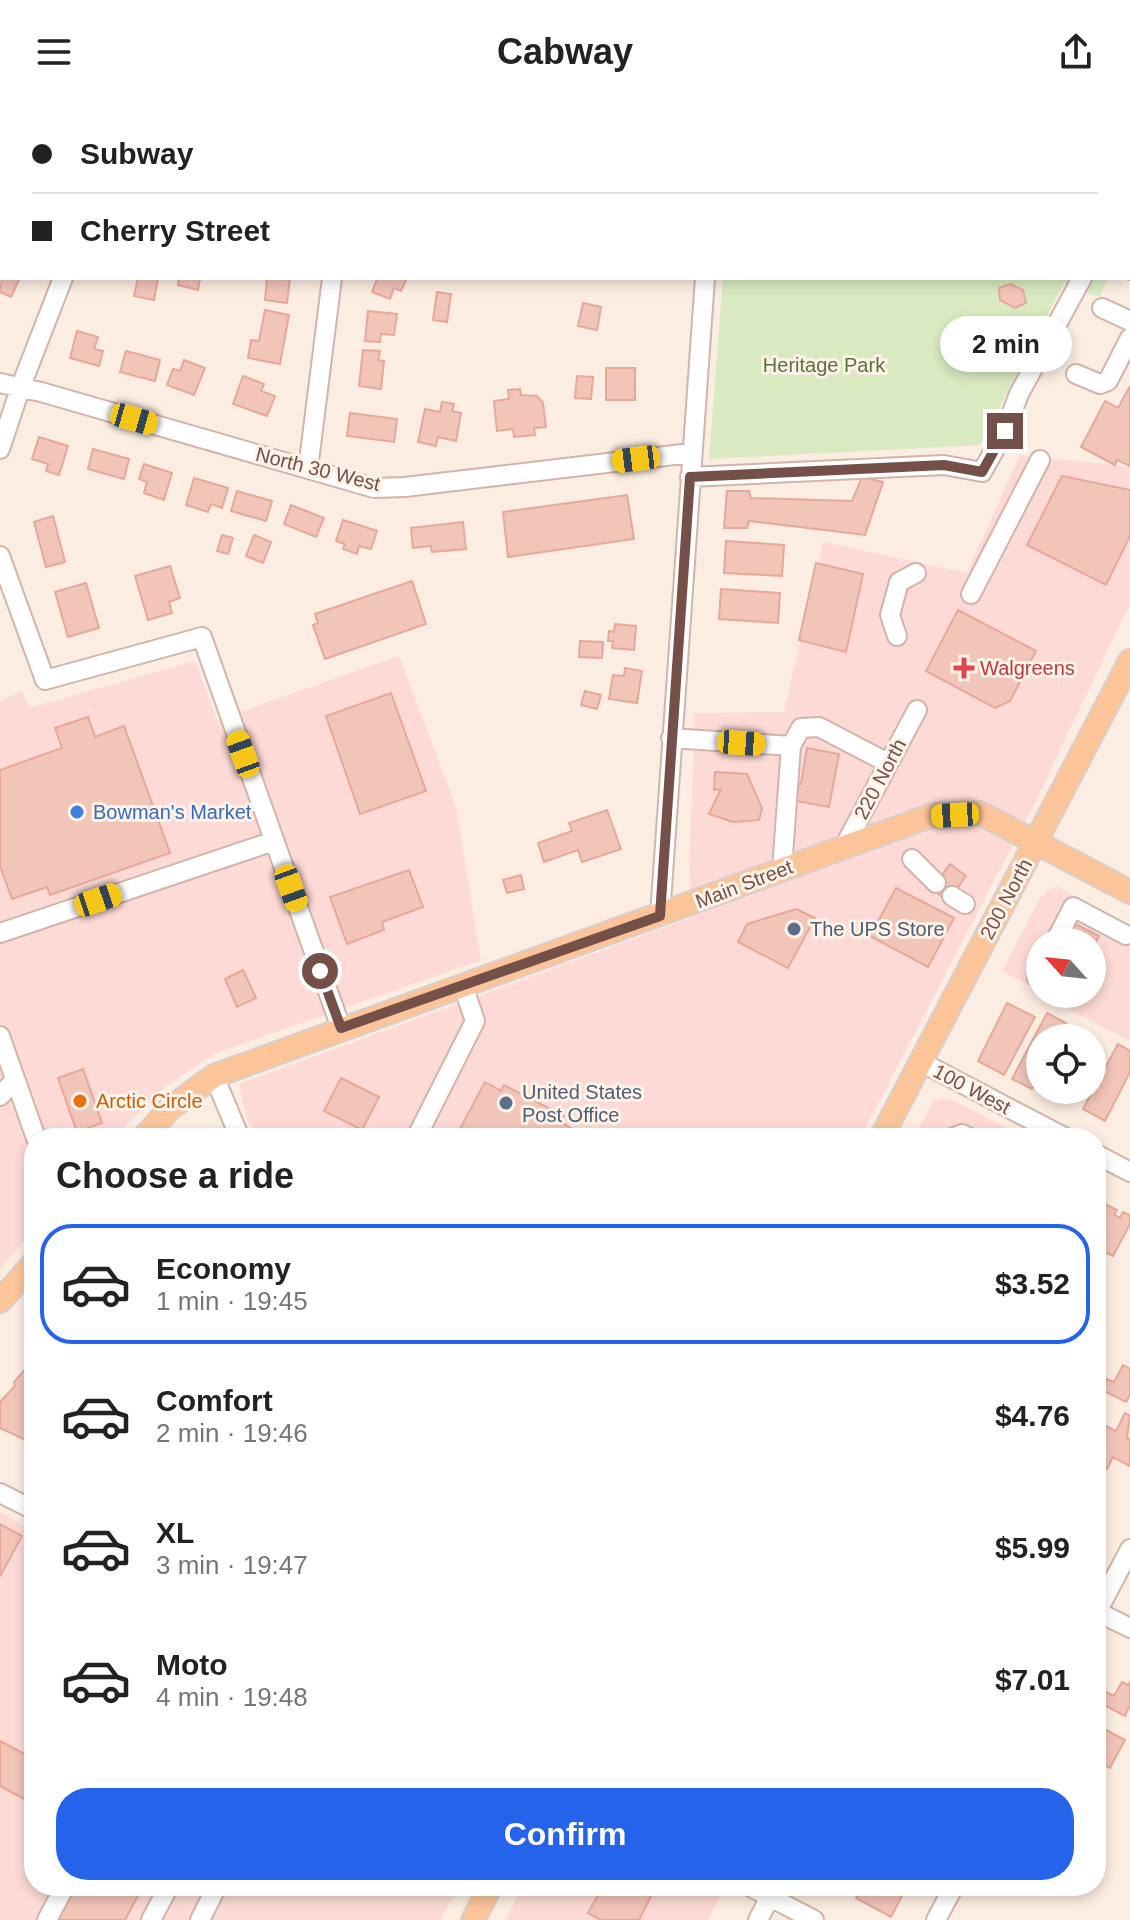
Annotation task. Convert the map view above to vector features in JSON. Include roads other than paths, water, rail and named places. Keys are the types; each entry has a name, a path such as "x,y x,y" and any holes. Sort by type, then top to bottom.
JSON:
{"main road":[{"name":"200 North","path":"886,1128 1130,661"},
{"name":"Main Street","path":"153,1128 169,1109 214,1076 930,816 980,813 1130,892"},
{"path":"1,1299 24,1274"},
{"path":"473,1920 486,1896"}],"street":[{"path":"308,469 332,280"},
{"path":"660,916 705,280"},
{"path":"690,477 944,465 982,472 1005,431 1019,394 1081,280"},
{"path":"0,449 60,287"},
{"path":"1102,308 1130,321"},
{"path":"1076,374 1100,384 1108,381 1130,338"},
{"name":"North 30 West","path":"0,383 21,386 374,488 405,487 691,453"},
{"path":"971,594 1040,460"},
{"path":"0,556 45,680 202,637 341,1028"},
{"path":"897,636 890,615 899,582 916,573"},
{"name":"220 North","path":"844,847 917,710"},
{"path":"782,869 791,746 801,728 819,727 888,763"},
{"path":"671,738 791,746"},
{"path":"0,933 274,841"},
{"path":"912,859 936,883"},
{"path":"1062,928 1073,907 1126,935"},
{"path":"421,1128 475,1021 463,986"},
{"path":"0,1036 32,1128"},
{"name":"100 West","path":"921,1062 1031,1128"},
{"path":"214,1076 236,1128"},
{"path":"0,1096 15,1080"},
{"path":"1106,1159 1130,1172"},
{"path":"0,1493 24,1505"},
{"path":"1106,1593 1130,1549"},
{"path":"1106,1617 1130,1628"},
{"path":"47,1920 60,1896"},
{"path":"151,1920 164,1896"},
{"path":"200,1920 212,1896"},
{"path":"936,1920 949,1896"},
{"path":"758,1920 770,1897 814,1920"}],"place":[{"name":"Walgreens","path":"964,668"},
{"name":"Bowman's Market","path":"77,812"},
{"name":"The UPS Store","path":"794,929"},
{"name":"Arctic Circle","path":"80,1101"},
{"name":"United States Post Office","path":"506,1103"}],"park label":[{"name":"Heritage Park","path":"824,365"}]}
